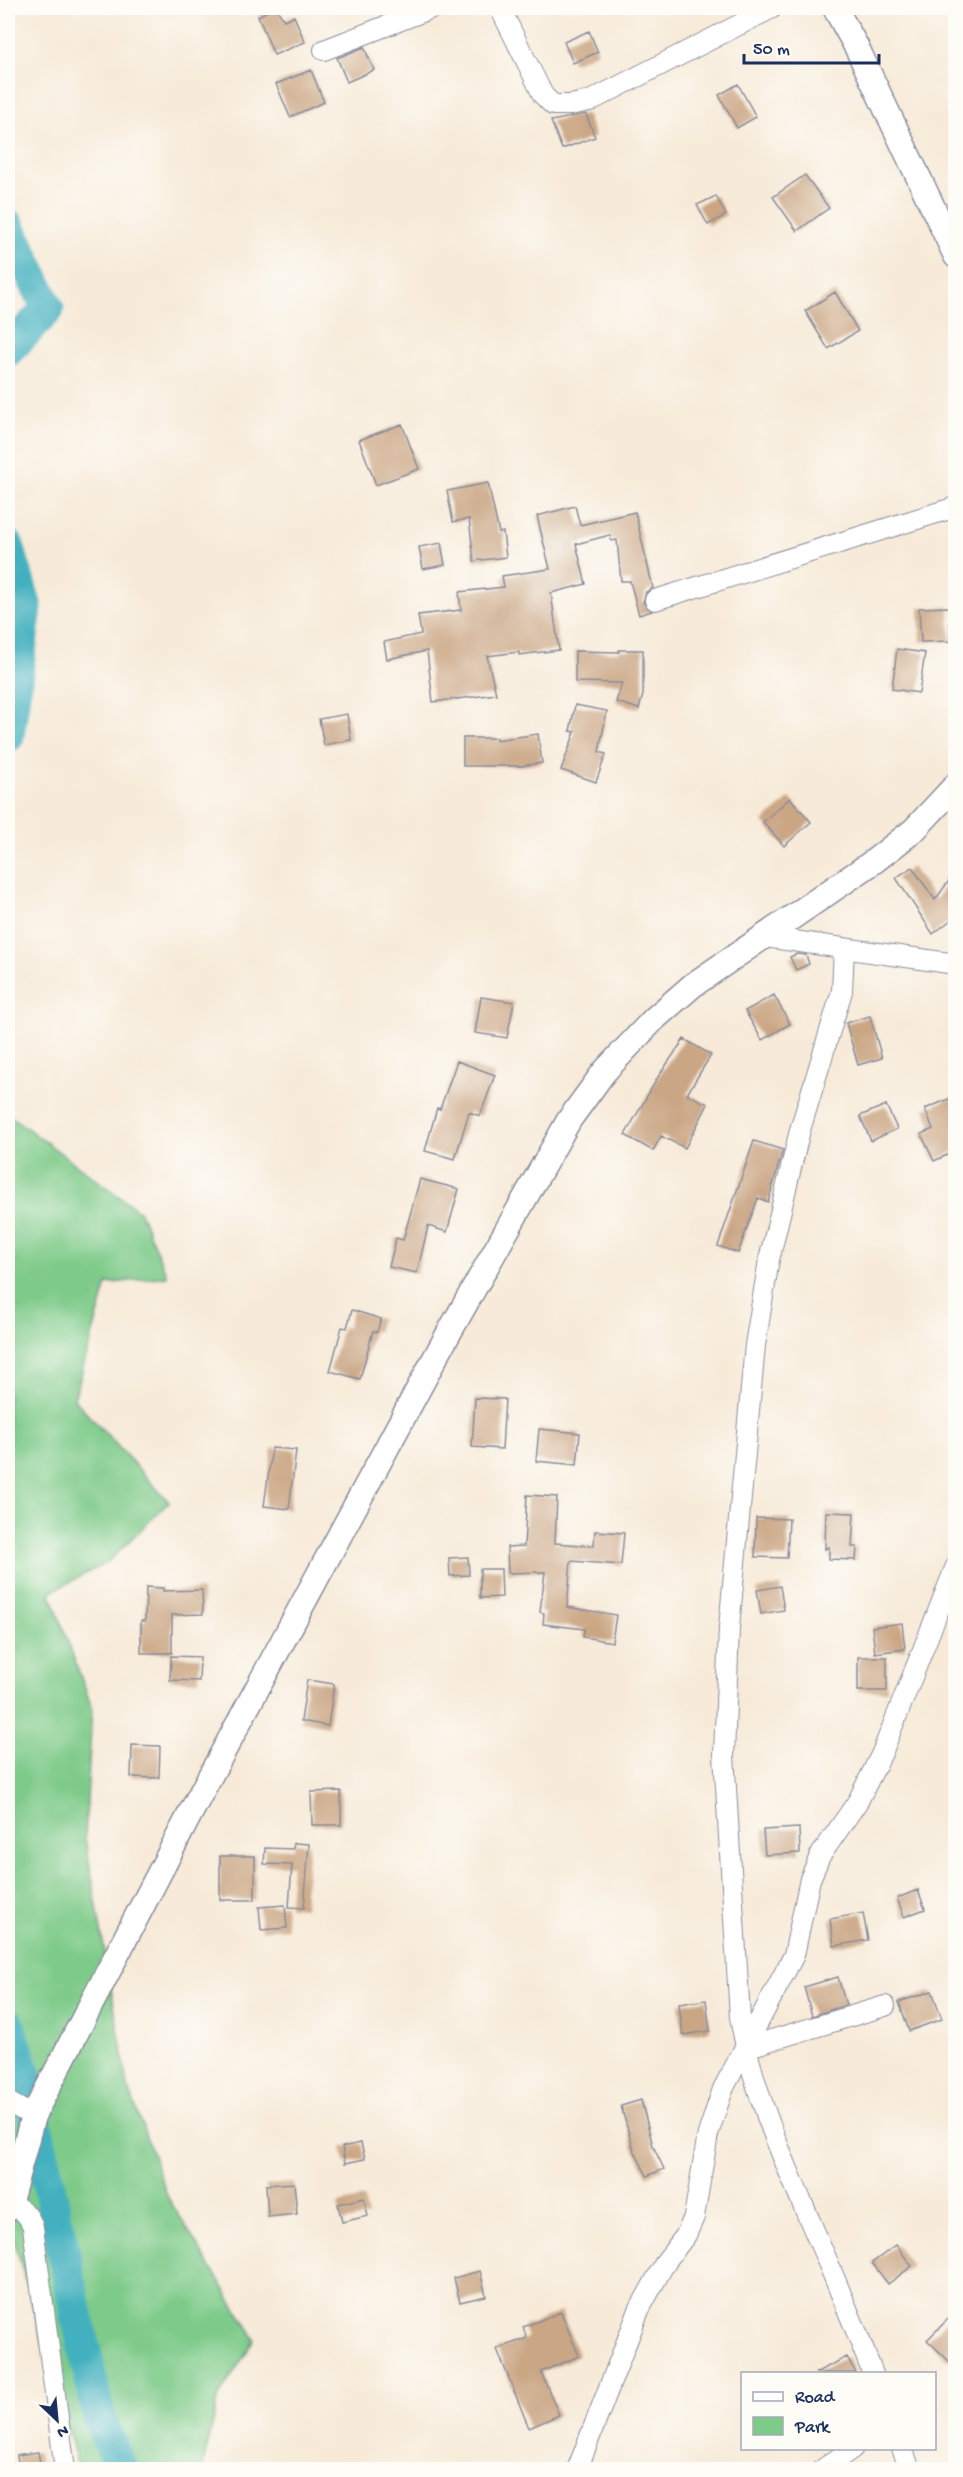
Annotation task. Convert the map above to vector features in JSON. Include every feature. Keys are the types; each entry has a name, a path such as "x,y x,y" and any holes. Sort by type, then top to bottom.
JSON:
{"main road":[{"path":"835,8 857,48 956,256"},
{"path":"8,2206 33,2116 202,1791 441,1347 569,1120 604,1072 654,1019 693,985 873,862 914,830 956,785"}],"street":[{"path":"324,50 432,8"},
{"path":"500,8 543,95 554,105 590,101 772,8"},
{"path":"655,600 956,507"},
{"path":"765,937 956,964"},
{"path":"844,948 842,991 800,1130 768,1260 755,1345 734,1570 724,1755 739,2006 745,2048 777,2146 873,2372"},
{"path":"577,2469 639,2310 666,2260 686,2235 694,2217 708,2134 723,2089 781,1985 794,1955 814,1871 820,1856 858,1801 882,1753 956,1566"},
{"path":"745,2048 885,2006"},
{"path":"8,2102 33,2116"},
{"path":"8,2206 22,2209 29,2216 33,2227 65,2469"},
{"path":"822,2469 850,2450"},
{"path":"903,2450 910,2469"}],"green space":[{"path":"8,1114 140,1212 167,1276 107,1284 74,1399 169,1502 107,1563 50,1592 92,1708 85,1838 128,2086 168,2198 255,2339 219,2396 202,2469 79,2469 8,2219"}],"building":[{"path":"276,8 284,20 294,16 305,42 274,55 258,16"},
{"path":"589,31 598,52 573,63 564,42"},
{"path":"364,47 374,70 347,82 337,58"},
{"path":"311,70 324,102 290,117 276,84"},
{"path":"738,84 756,117 737,128 719,95"},
{"path":"586,114 595,137 562,149 551,121"},
{"path":"805,175 829,208 797,231 773,197"},
{"path":"716,196 726,215 708,225 697,205"},
{"path":"835,292 858,331 828,349 805,311"},
{"path":"402,424 419,469 376,485 359,440"},
{"path":"488,483 499,533 503,532 506,557 474,561 469,519 453,522 447,491"},
{"path":"575,506 580,525 635,512 653,588 646,592 643,603 652,611 639,615 630,581 621,581 617,540 611,541 610,535 576,544 586,584 551,593 559,650 487,656 496,694 433,702 427,651 387,659 384,642 421,634 418,615 461,610 459,592 504,587 502,576 550,569 537,516"},
{"path":"441,543 445,565 423,569 419,547"},
{"path":"949,607 951,641 921,642 919,608"},
{"path":"897,649 925,653 919,693 892,689"},
{"path":"619,650 643,650 643,695 639,709 616,702 622,683 575,682 575,651 619,652"},
{"path":"575,705 607,711 599,752 606,754 596,782 561,770 575,732 570,731"},
{"path":"347,714 351,740 324,745 319,719"},
{"path":"538,734 542,763 521,766 463,766 463,738 496,738 496,740"},
{"path":"790,798 811,822 784,846 763,822"},
{"path":"912,867 935,900 956,871 956,916 933,934 896,878"},
{"path":"797,954 806,955 809,964 796,970 790,957"},
{"path":"774,995 790,1024 762,1040 745,1011"},
{"path":"481,997 514,1002 507,1038 475,1033"},
{"path":"870,1016 882,1058 858,1065 846,1023"},
{"path":"684,1039 711,1055 687,1094 708,1104 685,1148 661,1136 653,1151 625,1135 658,1077"},
{"path":"457,1061 495,1075 480,1116 469,1112 455,1159 425,1151 437,1108 440,1109"},
{"path":"956,1096 956,1151 934,1161 921,1134 933,1129 925,1109"},
{"path":"886,1105 897,1129 871,1141 860,1116"},
{"path":"754,1141 783,1150 768,1202 758,1198 738,1253 718,1246"},
{"path":"420,1179 459,1189 447,1232 428,1226 417,1273 389,1267 396,1238 403,1240"},
{"path":"352,1310 381,1319 377,1332 373,1331 360,1379 330,1371 342,1327 347,1328"},
{"path":"475,1398 505,1399 502,1449 472,1447"},
{"path":"539,1429 580,1433 577,1465 536,1461"},
{"path":"272,1448 296,1450 289,1509 264,1506"},
{"path":"527,1495 557,1497 555,1543 594,1546 595,1531 624,1533 621,1565 571,1561 567,1607 616,1615 612,1642 583,1637 584,1629 543,1624 544,1613 540,1612 545,1572 508,1573 507,1547 524,1546"},
{"path":"826,1512 854,1513 852,1547 857,1547 856,1560 829,1559 829,1547 825,1549"},
{"path":"756,1518 789,1519 787,1558 755,1557"},
{"path":"468,1557 469,1575 450,1576 449,1558"},
{"path":"480,1569 501,1569 502,1597 480,1598"},
{"path":"780,1586 784,1610 761,1614 757,1590"},
{"path":"146,1587 163,1588 163,1591 202,1590 203,1614 172,1615 172,1653 141,1653 141,1621 145,1621"},
{"path":"902,1623 905,1649 875,1653 872,1627"},
{"path":"171,1656 200,1657 199,1681 170,1680"},
{"path":"858,1657 887,1657 887,1691 858,1691"},
{"path":"307,1680 334,1684 328,1726 301,1721"},
{"path":"132,1745 160,1746 159,1778 131,1777"},
{"path":"341,1791 341,1825 312,1825 311,1792"},
{"path":"799,1828 800,1853 765,1855 763,1830"},
{"path":"294,1843 309,1844 304,1908 289,1907 292,1865 264,1864 265,1848 293,1849"},
{"path":"220,1856 255,1856 255,1900 220,1900"},
{"path":"918,1890 925,1909 904,1917 897,1898"},
{"path":"285,1905 287,1928 261,1930 259,1907"},
{"path":"863,1913 868,1940 834,1946 830,1919"},
{"path":"838,1977 846,2005 812,2016 804,1987"},
{"path":"932,1991 942,2019 909,2031 899,2002"},
{"path":"706,2000 710,2031 683,2035 679,2004"},
{"path":"641,2100 653,2146 664,2169 647,2176 633,2148 621,2106"},
{"path":"361,2143 365,2159 345,2163 342,2147"},
{"path":"294,2183 297,2214 268,2217 266,2185"},
{"path":"364,2198 368,2216 342,2222 338,2204"},
{"path":"896,2245 912,2266 888,2284 872,2263"},
{"path":"480,2271 486,2296 460,2302 454,2278"},
{"path":"956,2311 956,2354 949,2361 927,2340"},
{"path":"561,2312 579,2356 541,2372 559,2415 529,2428 497,2349 527,2338 523,2327"},
{"path":"847,2357 855,2372 817,2372"},
{"path":"38,2452 41,2469 19,2469 17,2455"}],"waterway":[{"path":"8,225 48,309 8,350"},
{"path":"8,546 26,608 8,736"},
{"path":"8,2024 25,2075 99,2417 121,2470"}]}
